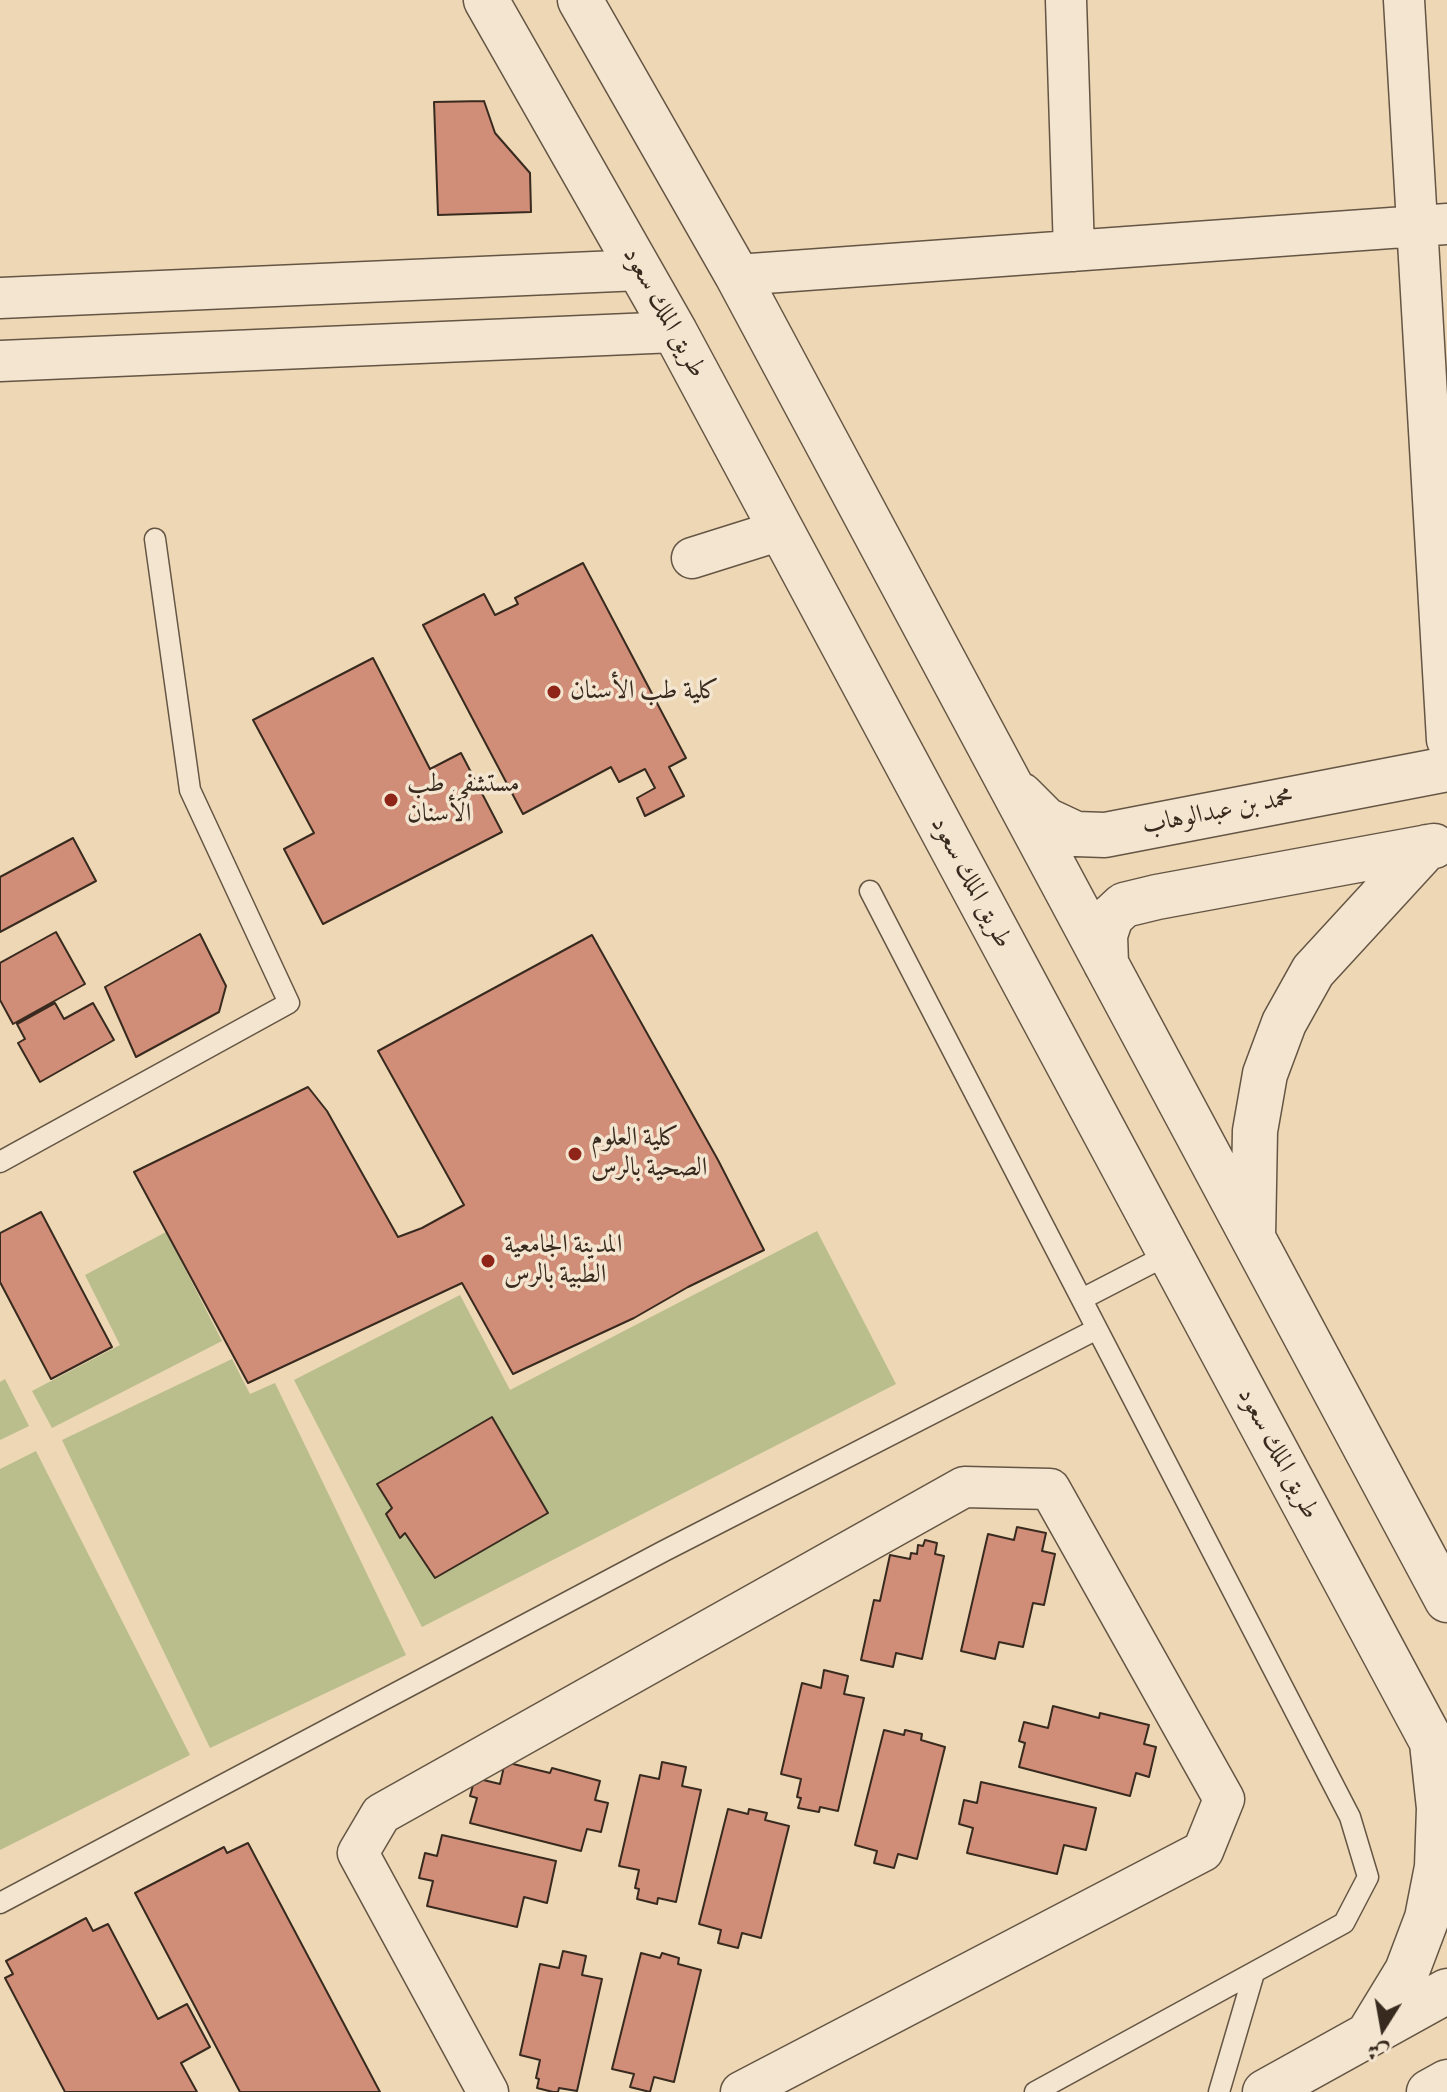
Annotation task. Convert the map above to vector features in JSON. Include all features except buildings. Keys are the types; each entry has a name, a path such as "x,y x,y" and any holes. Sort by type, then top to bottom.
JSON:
{"street":[{"name":"طريق الملك سعود","path":"486,0 675,332 1440,1757"},
{"path":"580,0 737,275 1447,1600"},
{"path":"1066,0 1074,251"},
{"path":"1404,0 1432,225 1447,740"},
{"path":"737,275 1432,225"},
{"path":"0,298 640,270"},
{"path":"0,361 675,332"},
{"path":"692,558 781,530"},
{"name":"محمد بن عبدالوهاب","path":"1006,780 1046,820 1076,834 1105,835 1447,769"},
{"path":"1106,964 1105,935 1111,917 1124,905 1437,845"},
{"path":"1253,1239 1255,1131 1265,1074 1284,1023 1313,971 1437,845"},
{"path":"488,2092 358,1853 381,1814 964,1487 1050,1489 1224,1799 1203,1851 741,2092"},
{"path":"1368,2035 1407,1971 1427,1918 1437,1867 1440,1757"},
{"path":"1265,2092 1447,1991"},
{"path":"1429,2092 1447,2082"}],"lane":[{"path":"0,1162 289,1003 190,790 155,539"},
{"path":"870,891 1350,1817 1368,1877 1344,1923 1035,2092"},
{"path":"1082,1299 1169,1254"},
{"path":"0,1903 650,1559 1097,1329"},
{"path":"1219,2092 1254,1973"}],"green space":[{"path":"817,1231 896,1384 422,1627 294,1380 460,1295 510,1390"},
{"path":"166,1232 222,1341 52,1428 32,1391 120,1345 85,1275"},
{"path":"232,1359 250,1394 275,1383 406,1655 210,1748 62,1440"},
{"path":"5,1379 29,1426 0,1440 0,1382"},
{"path":"36,1451 190,1755 0,1850 0,1469"}],"place":[{"name":"كلية طب الأسنان","path":"554,692"},
{"name":"مستشفى طب الأسنان","path":"391,800"},
{"name":"كلية العلوم الصحية بالرس","path":"575,1154"},
{"name":"المدينة الجامعية الطبية بالرس","path":"488,1261"}]}
